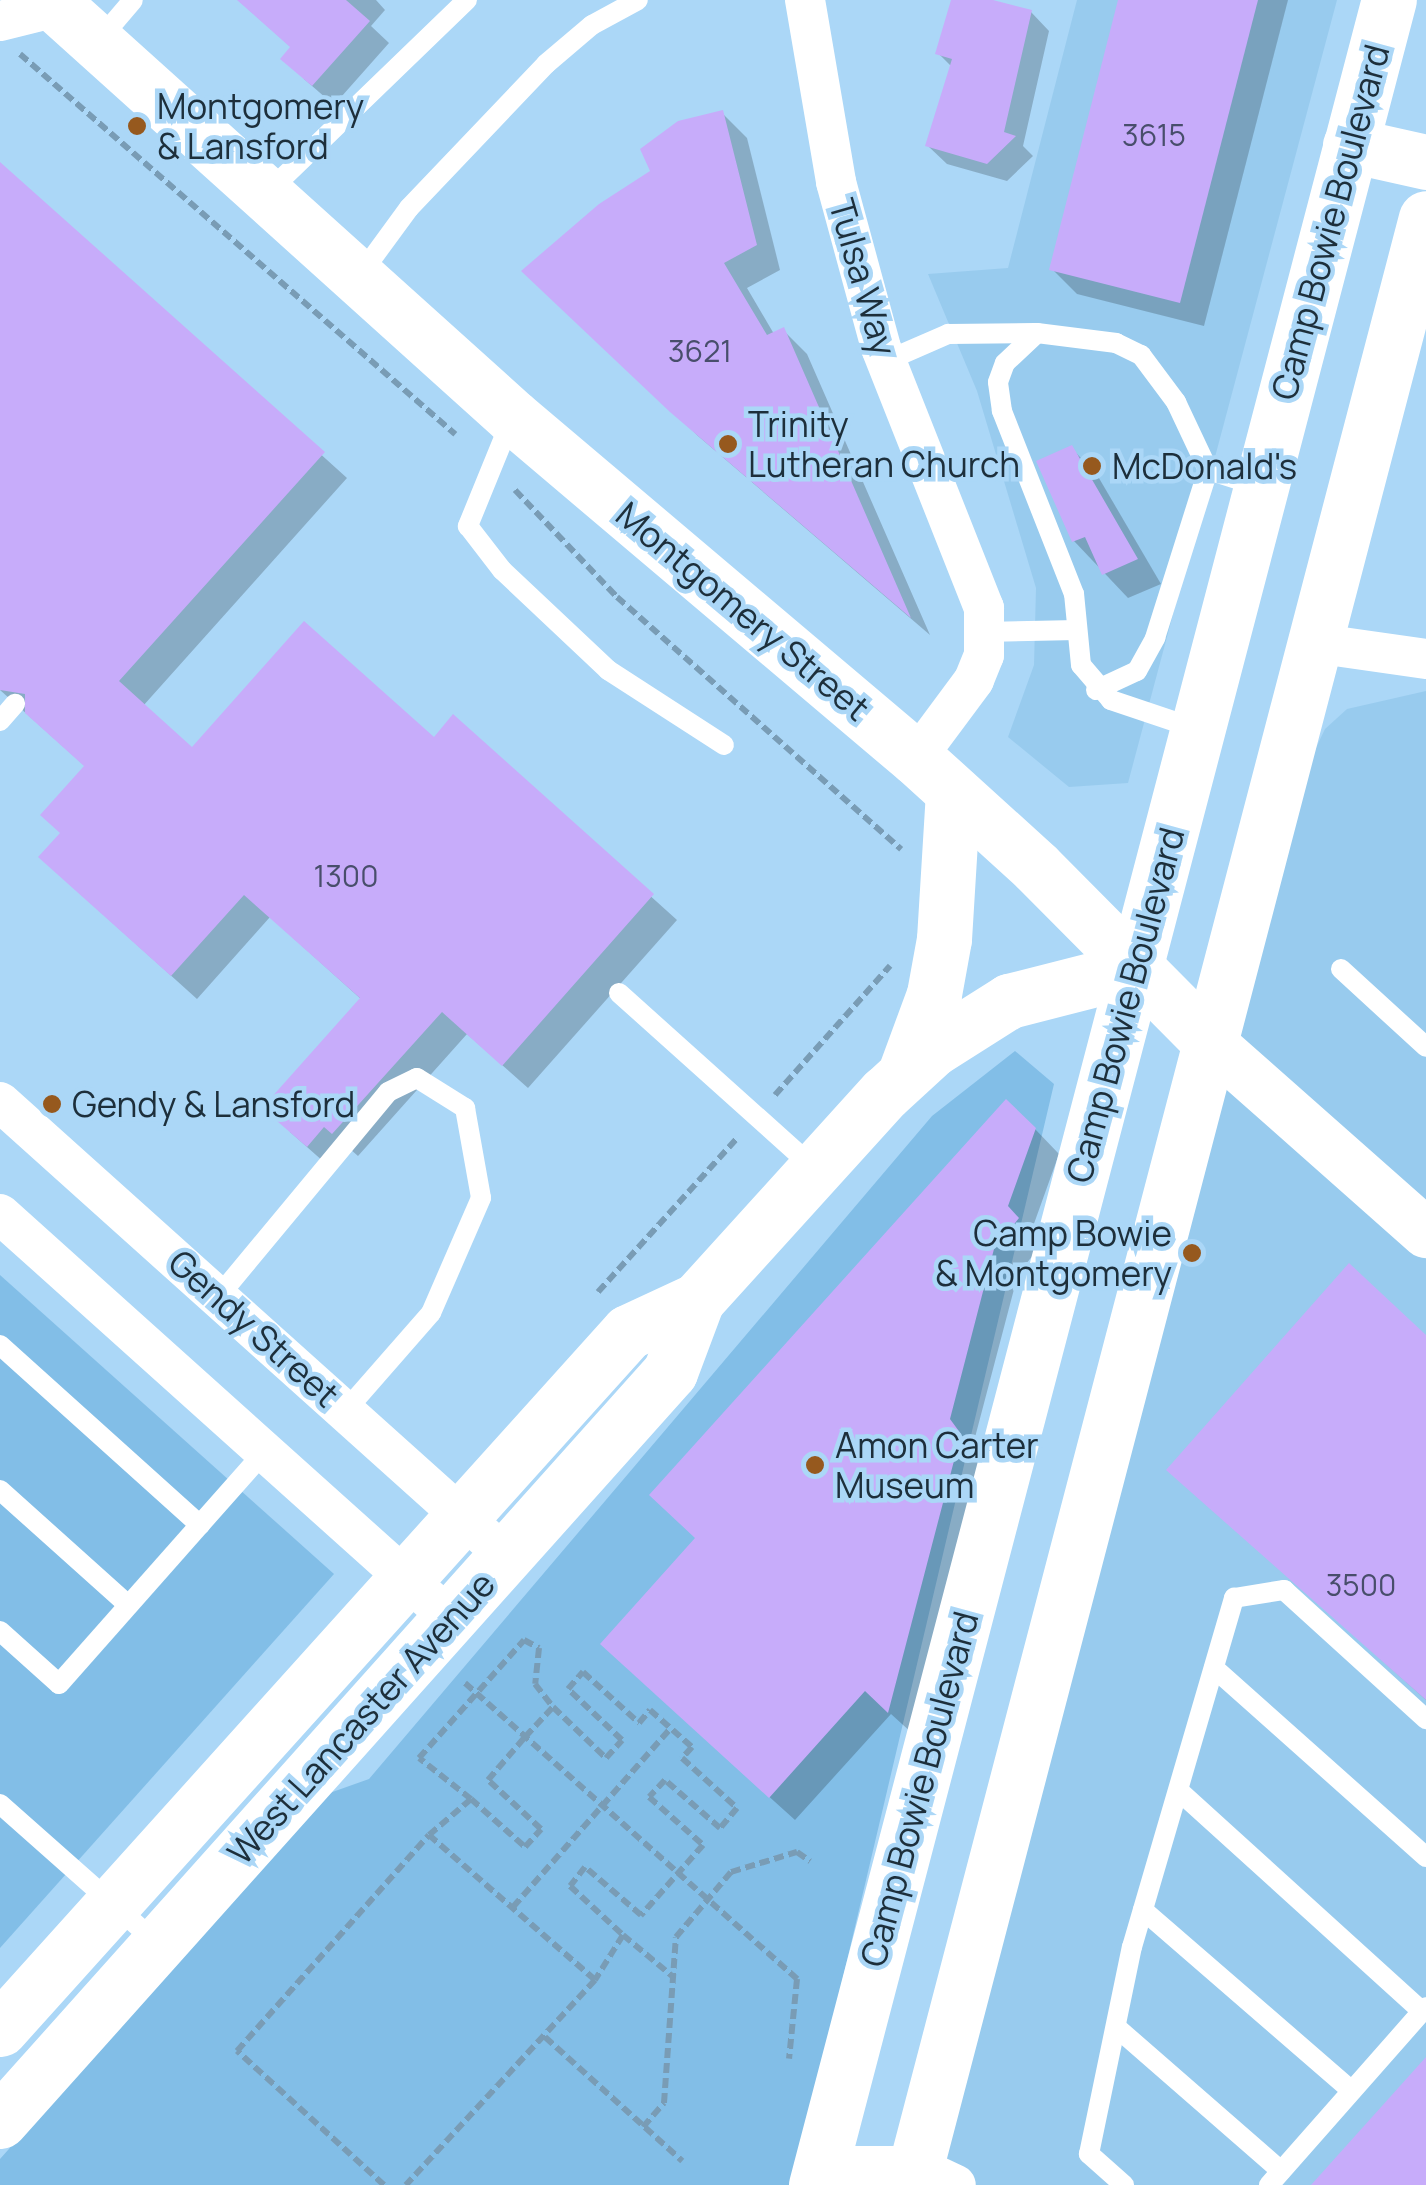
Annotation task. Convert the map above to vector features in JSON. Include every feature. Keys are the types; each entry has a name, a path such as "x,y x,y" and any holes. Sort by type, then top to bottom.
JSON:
{"main road":[{"name":"Camp Bowie Boulevard","path":"818,2175 1388,0"},
{"name":"Montgomery Street","path":"54,3 512,416 934,775 1209,1041"},
{"path":"1350,146 1426,162"},
{"path":"928,2179 1209,1041 1426,218"},
{"path":"904,1076 941,958 934,775"},
{"name":"West Lancaster Avenue","path":"0,2121 670,1372 697,1300 904,1076 1009,1002 1135,969"},
{"name":"West Lancaster Avenue","path":"0,2030 628,1332 697,1300"}],"street":[{"name":"Tulsa Way","path":"805,0 836,182 886,361 984,608 984,632 974,680 934,775"},
{"path":"0,21 54,3"},
{"path":"1314,643 1426,659"},
{"name":"Montgomery Street","path":"1209,1041 1426,1233"},
{"name":"Gendy Street","path":"0,1102 506,1556"},
{"path":"0,1214 450,1618"},
{"path":"818,2175 928,2179"}],"lane":[{"path":"98,42 134,0"},
{"path":"266,194 467,0"},
{"path":"359,276 409,208 546,64 592,25 638,0"},
{"path":"1036,333 1018,344 998,382 1002,411 1074,594 1081,665 1096,690 1198,729"},
{"path":"886,361 948,334 1036,333 1116,343 1141,355 1176,402 1208,470 1155,638 1137,670 1096,690"},
{"path":"512,416 468,526 502,570 608,670 724,745"},
{"path":"1208,470 1261,487"},
{"path":"984,632 1076,630"},
{"path":"0,720 15,704"},
{"path":"1341,969 1426,1047"},
{"path":"620,993 815,1170"},
{"path":"218,1297 388,1092 417,1078 465,1108 481,1198 431,1313 346,1410"},
{"path":"0,1345 200,1525"},
{"path":"0,1631 59,1684 264,1451"},
{"path":"0,1490 128,1605"},
{"path":"1124,2185 1089,2154 1143,1910 1234,1598 1284,1590 1426,1719"},
{"path":"1214,1668 1426,1857"},
{"path":"1116,2027 1275,2178 1424,2009 1179,1791"},
{"path":"0,1804 158,1944"},
{"path":"1143,1910 1352,2091"}],"path":[{"path":"586,1306 892,963"},
{"path":"553,1707 488,1780 541,1829 526,1847 419,1758 474,1691 524,1640 539,1648 535,1684 606,1758 622,1740 568,1689 583,1672 639,1722 650,1710 671,1728 692,1747 682,1758 737,1808 720,1828 664,1780 649,1797 703,1845 640,1914 585,1867 570,1886 673,1977"},
{"path":"465,1682 797,1979 789,2058"},
{"path":"513,1907 671,1728"},
{"path":"384,2185 237,2051 429,1836 471,1799"},
{"path":"429,1836 595,1980"},
{"path":"643,2127 664,2103 676,1937 730,1872 797,1852 810,1861"},
{"path":"406,2185 595,1980 623,1935"},
{"path":"544,2037 682,2161"}],"shaded area":[{"path":"1077,0 1337,0 1128,783 1069,787 1008,737 1034,665 1036,588 977,391 928,274 1008,268"},
{"path":"1426,691 1426,2185 938,2185 1314,752 1325,729 1347,709"},
{"path":"1015,1051 1054,1084 794,2185 0,2185 0,2159 324,1795 369,1779 932,1116"},
{"path":"0,1275 334,1574 0,1948"}],"building":[{"path":"237,0 346,0 370,21 312,86 280,59 290,47"},
{"path":"951,0 993,0 1032,10 1004,132 1016,136 987,164 925,146 952,59 935,54"},
{"path":"1118,0 1258,0 1180,303 1049,270"},
{"path":"723,110 757,245 724,263 767,335 784,327 911,618 670,412 521,271 599,204 650,171 640,149 678,121"},
{"path":"0,162 325,452 119,681 192,747 304,621 434,737 453,714 654,894 502,1066 442,1012 332,1134 324,1127 307,1147 262,1108 360,998 244,895 171,976 38,857 60,833 40,815 84,766 25,713 25,694 0,690"},
{"path":"1072,445 1138,559 1102,575 1085,537 1072,542 1036,461"},
{"name":"Amon Carter Museum","path":"1006,1099 1036,1128 1008,1206 1019,1218 994,1249 950,1419 961,1434 888,1713 865,1691 769,1798 600,1644 695,1538 649,1495"},
{"path":"1349,1263 1426,1335 1426,1700 1166,1470"},
{"path":"1426,2057 1426,2185 1311,2185"}],"place":[{"name":"Montgomery & Lansford","path":"137,126"},
{"name":"Trinity Lutheran Church","path":"728,444"},
{"name":"McDonald's","path":"1092,466"},
{"name":"Gendy & Lansford","path":"52,1104"},
{"name":"Camp Bowie & Montgomery","path":"1192,1253"},
{"name":"Amon Carter Museum","path":"815,1465"}]}
